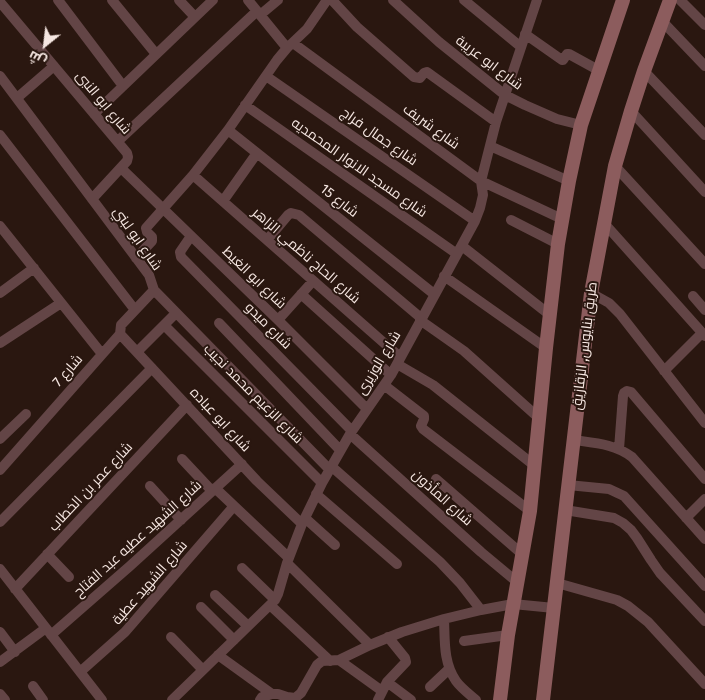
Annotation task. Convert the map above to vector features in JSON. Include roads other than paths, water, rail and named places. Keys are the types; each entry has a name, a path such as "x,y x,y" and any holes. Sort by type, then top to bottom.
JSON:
{"main road":[{"path":"500,700 508,635 530,511 558,244 568,182 582,126 624,0"},
{"name":"طريق بنايوس, الزقازيق","path":"543,700 591,293 615,166 644,71 662,21 672,0"}],"street":[{"path":"58,0 123,86"},
{"path":"112,0 156,54"},
{"path":"179,0 195,17"},
{"path":"94,114 213,0"},
{"name":"شارع شريف","path":"248,0 290,46 481,181 562,219"},
{"path":"118,141 258,13 278,0"},
{"path":"136,258 152,241 152,237 146,228 193,175 266,76 290,46 307,29 327,0"},
{"path":"332,0 357,27 414,78 420,78 427,72 496,122"},
{"name":"شارع ابو عريبة","path":"393,0 439,42 505,95 557,120 582,126"},
{"path":"464,0 521,47"},
{"path":"672,0 705,25"},
{"name":"شارع ابو النبى","path":"0,2 127,153 127,161 121,168"},
{"name":"شارع الوزيرى","path":"172,700 278,594 303,521 316,494 351,432 391,374 475,221 483,195 481,181 496,122 534,2"},
{"path":"662,21 705,66"},
{"path":"525,34 561,60 569,54 600,71"},
{"path":"17,98 54,66"},
{"path":"644,71 705,135"},
{"name":"شارع ابو لبني","path":"0,76 149,275 154,290 330,468 440,562 460,583 481,610"},
{"name":"شارع جمال فراج","path":"266,76 475,221"},
{"name":"شارع مسجد الانوار المحمديه","path":"246,105 459,250 550,315"},
{"path":"631,111 705,192"},
{"name":"شارع 15","path":"228,130 434,294"},
{"path":"0,135 135,310"},
{"path":"490,146 568,182"},
{"path":"223,201 257,153"},
{"path":"615,166 704,260"},
{"path":"92,199 121,168"},
{"name":"شارع ابو الغيط","path":"121,168 367,409"},
{"name":"شارع الحاج ناظمي الزاهر","path":"193,175 313,281 398,360 433,385 535,466"},
{"path":"267,240 288,215 291,213 299,215 420,319 464,351 540,418"},
{"path":"511,220 558,244"},
{"path":"604,223 703,334 664,371"},
{"path":"1,229 102,354"},
{"name":"شارع ميدو","path":"191,236 180,252 181,258 351,432"},
{"path":"0,293 34,268"},
{"path":"444,276 546,348"},
{"path":"278,320 313,281"},
{"name":"شارع 7","path":"0,470 120,334 121,325 154,290"},
{"path":"591,293 609,303 620,314 705,423"},
{"path":"301,294 391,374"},
{"path":"692,296 705,310"},
{"path":"0,343 62,303"},
{"path":"137,352 176,313"},
{"path":"218,323 340,450"},
{"name":"شارع الزعيم محمد نجيب","path":"164,325 322,483"},
{"name":"شارع ابو عباده","path":"120,334 273,496 335,545"},
{"path":"0,522 152,368"},
{"path":"384,385 424,416 421,426 423,429 530,511"},
{"path":"619,449 627,394 705,479"},
{"name":"شارع عمر بن الخطاب","path":"15,589 187,405"},
{"path":"0,439 26,414"},
{"name":"شارع المأذون","path":"351,432 481,552 517,582"},
{"path":"574,440 608,445 632,457 705,539"},
{"path":"182,459 214,490 234,506 370,645"},
{"name":"شارع الشهيد عطيه عبد الفتاح","path":"0,662 48,631 130,566 242,464"},
{"path":"436,479 522,554"},
{"path":"568,485 609,489 624,496 705,586"},
{"path":"150,486 181,520"},
{"path":"316,494 397,564"},
{"path":"686,518 705,499"},
{"name":"شارع الشهيد عطية","path":"80,672 125,632 234,506"},
{"path":"565,510 614,518 623,523 637,538 660,573 705,621"},
{"path":"47,554 69,577"},
{"path":"242,568 272,602 335,661 382,691 411,700"},
{"path":"0,569 102,700"},
{"path":"557,583 617,600 639,613 705,684"},
{"path":"215,595 248,626"},
{"path":"260,700 262,697 272,694 291,698 299,697 317,665 322,661 335,661 388,637 444,618 513,604 554,608"},
{"path":"201,607 234,640"},
{"path":"444,618 446,659 449,669 456,682 476,700"},
{"path":"0,632 15,652"},
{"path":"464,642 508,635"},
{"path":"171,637 203,670"},
{"path":"382,691 406,662 405,658 388,637"},
{"path":"218,655 272,694"},
{"path":"430,687 449,669"},
{"path":"32,686 43,700"},
{"path":"0,694 5,700"}]}
